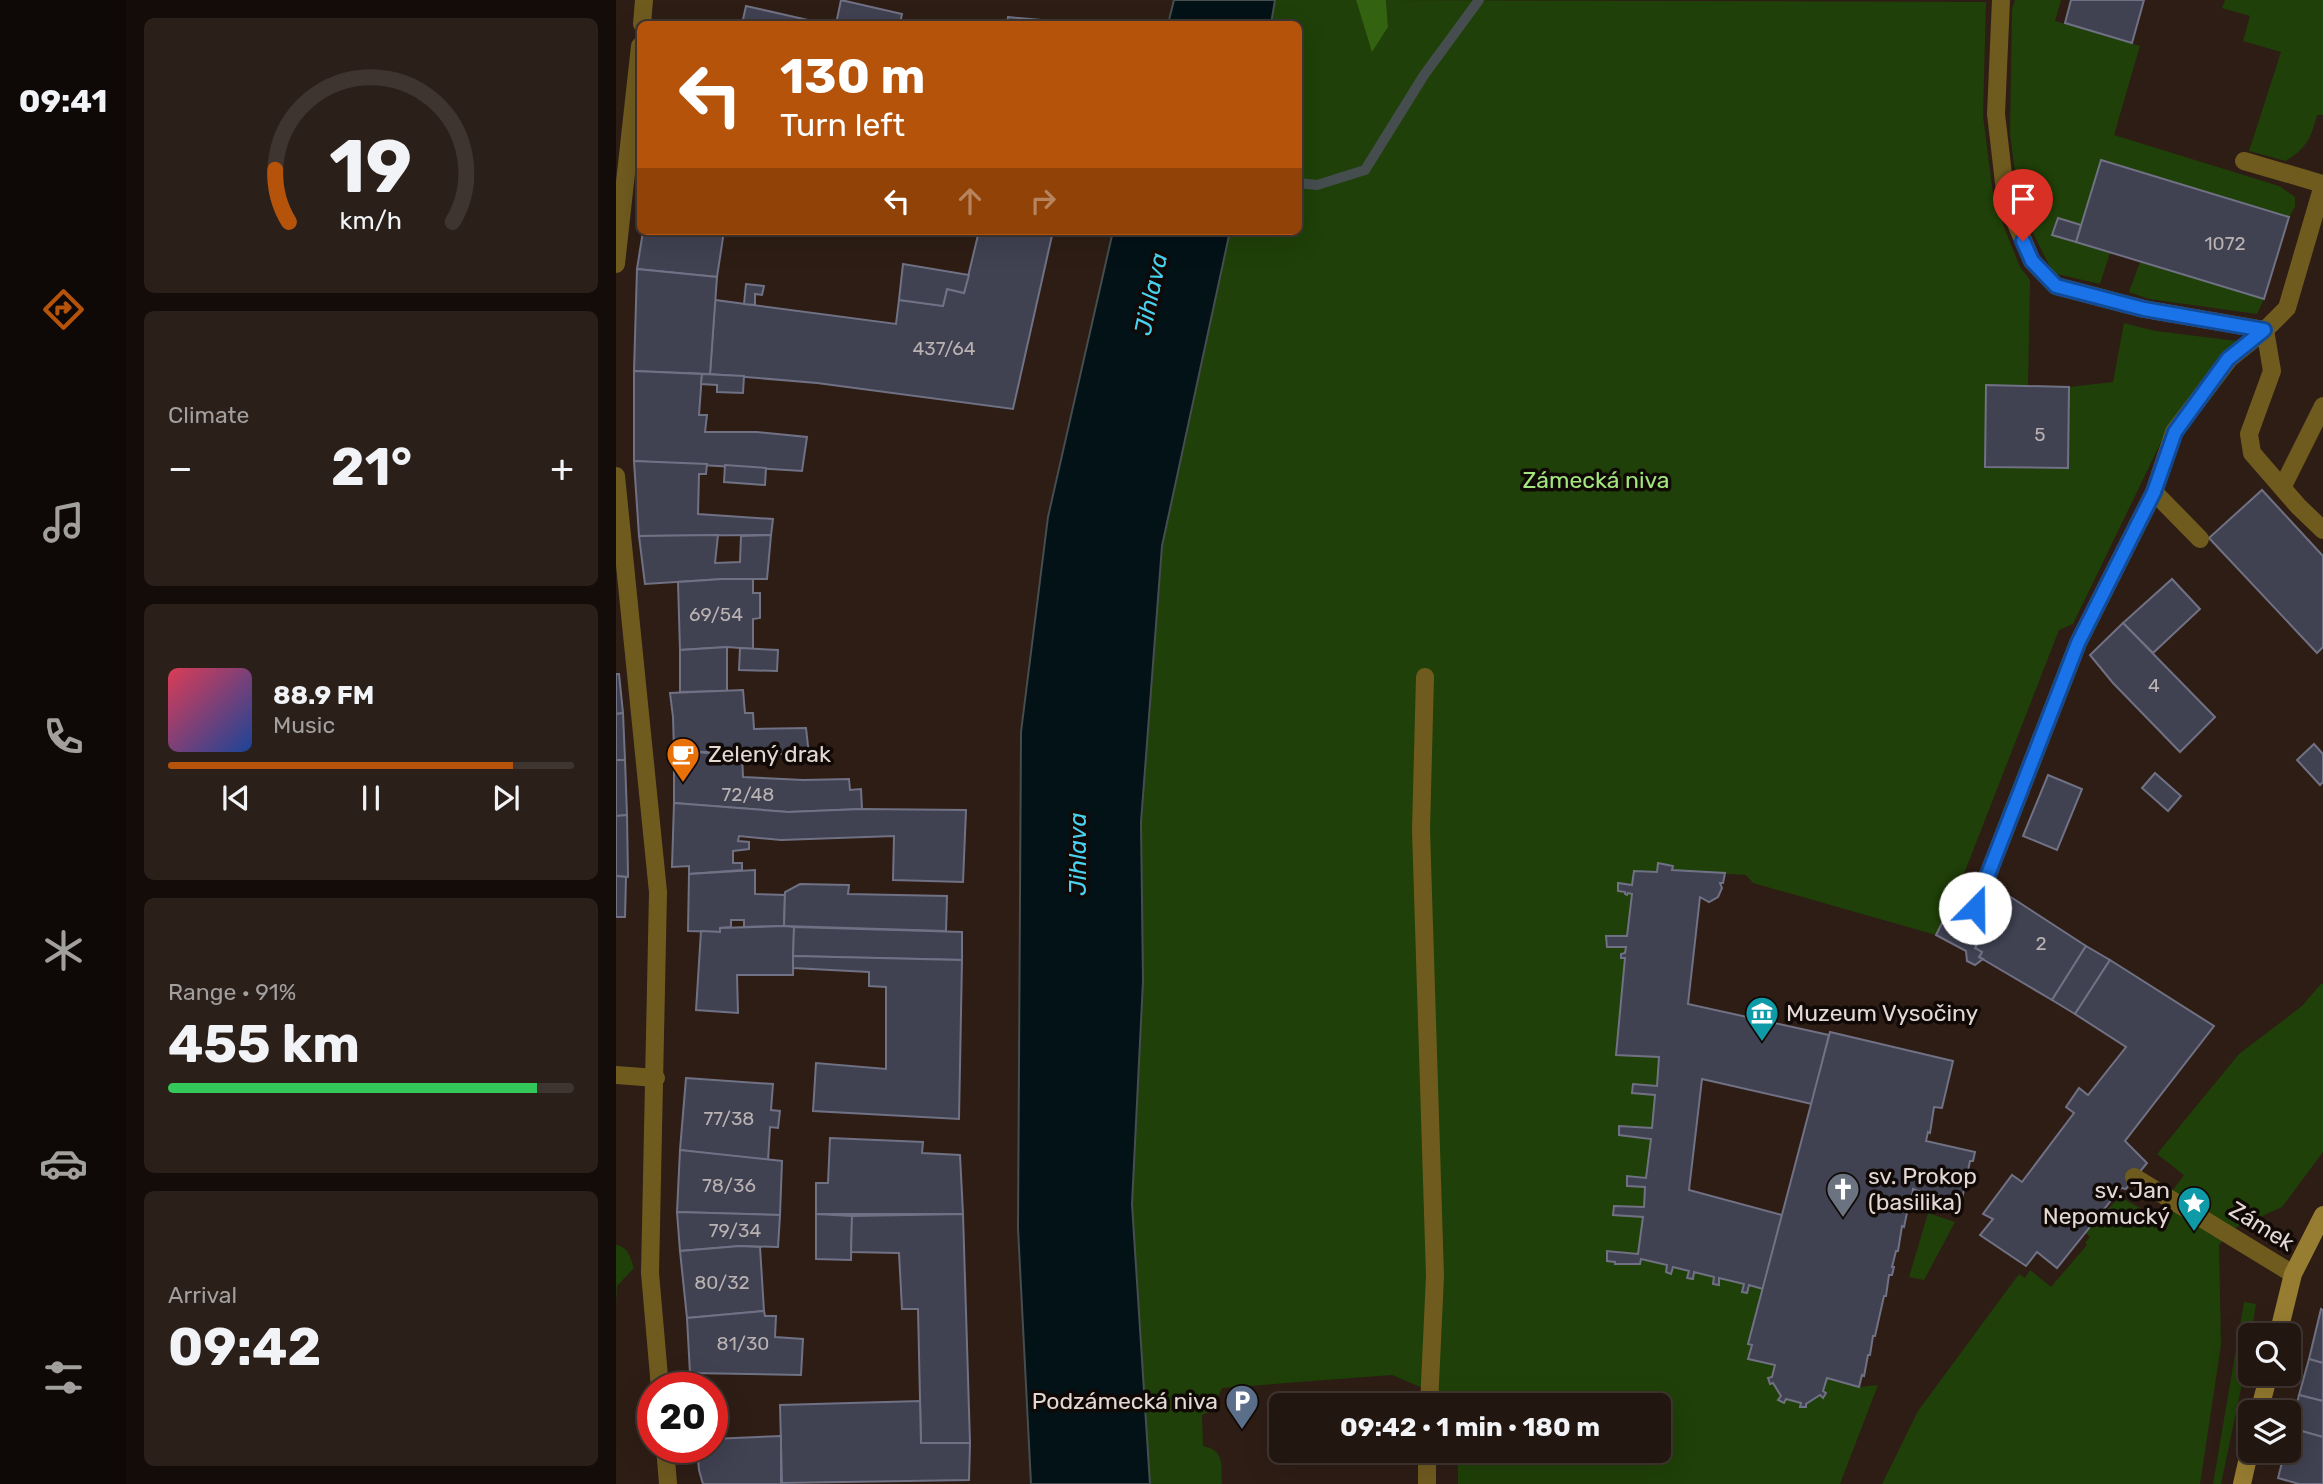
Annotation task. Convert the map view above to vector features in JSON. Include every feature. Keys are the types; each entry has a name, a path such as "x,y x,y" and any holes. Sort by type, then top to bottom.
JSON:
{"main road":[{"path":"2281,1323 2293,1274 2323,1215"},
{"path":"2242,1484 2247,1463"}],"street":[{"path":"642,21 644,0"},
{"path":"2001,0 1996,114 2006,200 2032,261 2056,286 2144,309 2264,330"},
{"path":"616,264 637,73"},
{"path":"1975,908 2078,643 2154,492 2175,432 2228,359 2287,308 2323,184 2244,161"},
{"path":"2264,330 2272,371 2249,434 2252,453 2298,506 2323,530"},
{"path":"2283,486 2323,406"},
{"path":"616,476 658,891 650,1273 659,1372"},
{"path":"2154,492 2200,539"},
{"path":"1425,677 1421,830 1435,1276 1430,1393"},
{"path":"616,1075 656,1078"},
{"name":"Zámek","path":"2134,1177 2293,1274"},
{"path":"666,1463 668,1484"},
{"path":"1427,1463 1427,1484"}],"green space":[{"name":"Zámecká niva","path":"1275,0 1356,0 1372,51 1388,27 1386,0 1986,2 1983,116 1994,202 2020,267 2030,280 2028,386 2068,468 2069,387 2113,382 2124,323 2155,331 2238,341 2163,438 2073,624 2059,630 1955,897 1936,935 1753,883 1746,875 1672,870 1673,866 1659,863 1657,872 1634,871 1632,885 1618,883 1618,891 1632,894 1627,936 1606,937 1607,947 1626,947 1625,953 1621,954 1621,958 1625,958 1616,1054 1659,1057 1657,1086 1633,1084 1632,1092 1655,1095 1652,1128 1619,1126 1619,1135 1651,1139 1646,1178 1627,1177 1627,1186 1645,1187 1644,1207 1614,1207 1614,1215 1643,1217 1638,1254 1607,1251 1607,1260 1616,1264 1640,1264 1641,1259 1667,1265 1666,1272 1671,1273 1673,1267 1689,1271 1687,1277 1693,1279 1694,1272 1714,1277 1714,1284 1719,1285 1719,1278 1744,1284 1742,1291 1746,1293 1749,1285 1763,1289 1748,1344 1775,1365 1772,1377 1768,1378 1781,1396 1778,1400 1784,1403 1786,1399 1806,1407 1806,1404 1820,1395 1823,1398 1827,1378 1859,1387 1878,1385 1840,1484 1458,1484 1458,1463 1671,1463 1671,1393 1435,1393 1392,1375 1222,1388 1212,1411 1202,1415 1203,1446 1215,1451 1220,1459 1222,1484 1150,1484 1132,1204 1143,981 1141,822 1162,546 1229,235 1302,235 1302,21 1272,21"},
{"path":"1356,0 1386,0 1388,27 1372,52"},
{"path":"2015,0 2061,0 2055,21 2140,46 2114,135 2279,186 2295,197 2295,207 2289,217 2101,160 2076,241 2110,253 2100,284 2053,273 2019,205 2010,133 2012,9"},
{"path":"2225,0 2323,0 2323,115 2317,115 2307,142 2286,161 2249,151 2281,52 2243,41 2250,16 2222,8"},
{"path":"2140,262 2264,299 2257,314 2149,299 2129,292"},
{"path":"2321,984 2323,1152 2282,1207 2237,1227 2219,1245 2221,1345 2200,1484 1882,1484 1918,1411 2019,1274 2025,1278 2030,1270 2051,1287 2087,1245 2085,1243 2090,1237 2085,1232 2118,1199 2122,1202 2124,1199 2154,1216 2184,1175 2157,1154 2239,1054 2302,1006"},
{"path":"1928,1213 1955,1222 1924,1280 1909,1277"},
{"path":"616,1245 626,1250 634,1268 617,1286 616,1305"},
{"path":"2244,1302 2256,1304 2253,1323 2240,1323"},
{"path":"2238,1337 2238,1386 2242,1386 2221,1484 2213,1484"}],"water":[{"path":"1174,0 1275,0 1272,21 1169,21"},
{"name":"Jihlava","path":"1112,235 1229,235 1162,546 1141,822 1143,981 1132,1204 1150,1484 1031,1484 1018,1228 1021,732 1048,517"}],"building":[{"path":"841,0 902,14 901,21 837,21"},
{"path":"2071,0 2144,0 2132,43 2065,23"},
{"path":"746,6 808,20 808,21 743,21"},
{"path":"1008,17 1053,21 1007,21"},
{"path":"2101,160 2289,217 2264,299 2076,242"},
{"path":"2058,218 2081,225 2076,242 2052,235"},
{"path":"642,235 723,235 717,277 637,269"},
{"path":"978,235 1052,235 1013,409 817,383 710,374 715,300 896,324 899,300 943,306 947,289 964,293"},
{"path":"903,264 969,275 964,293 947,289 943,306 899,300"},
{"path":"637,269 717,277 710,374 634,371"},
{"path":"746,284 764,286 762,295 755,294 755,305 744,304"},
{"path":"634,371 702,374 699,415 707,415 705,432 757,432 807,437 802,471 634,461"},
{"path":"702,374 744,376 743,393 717,392 717,385 701,384"},
{"path":"1986,385 2069,387 2068,468 1985,467"},
{"path":"634,461 707,464 706,474 699,474 698,514 773,519 771,535 639,536"},
{"path":"725,465 766,468 765,485 724,482"},
{"path":"2262,490 2323,556 2323,647 2317,653 2209,538"},
{"path":"718,535 715,563 740,562 741,536 771,535 767,579 645,584 639,536"},
{"path":"753,579 753,593 760,593 760,618 753,619 753,649 727,647 680,650 678,582"},
{"path":"2172,579 2200,609 2153,653 2123,623"},
{"path":"2123,623 2215,717 2180,752 2113,683 2090,655"},
{"path":"727,647 727,691 680,692 680,650"},
{"path":"740,648 778,650 777,671 739,670"},
{"path":"616,674 619,674 623,713 616,714"},
{"path":"743,690 745,713 753,713 754,729 806,728 809,755 674,751 670,693"},
{"path":"623,713 625,760 616,760 616,714"},
{"path":"2314,744 2323,754 2323,782 2320,785 2297,760"},
{"path":"674,751 742,755 743,777 849,779 850,790 861,789 862,809 788,812 674,803"},
{"path":"616,760 625,760 627,815 616,816"},
{"path":"2155,773 2181,796 2168,811 2142,788"},
{"path":"2048,775 2082,789 2057,850 2023,836"},
{"path":"674,803 788,812 862,809 966,810 963,882 893,880 894,836 781,840 739,836 738,841 749,842 749,849 733,851 733,863 742,863 742,870 689,874 689,866 672,867"},
{"path":"627,815 628,877 616,876 616,816"},
{"path":"1658,863 1673,866 1672,870 1725,873 1718,897 1709,902 1700,897 1688,1004 1829,1035 1812,1104 1702,1079 1689,1190 1782,1215 1763,1289 1749,1285 1747,1293 1742,1292 1744,1284 1719,1278 1719,1285 1713,1284 1714,1277 1694,1272 1693,1279 1687,1278 1689,1271 1673,1267 1671,1274 1666,1272 1667,1265 1641,1259 1640,1264 1615,1264 1607,1261 1607,1251 1638,1254 1643,1217 1613,1215 1614,1206 1644,1207 1645,1187 1627,1186 1627,1176 1646,1178 1651,1139 1619,1135 1619,1126 1652,1128 1655,1095 1632,1093 1633,1084 1657,1086 1659,1057 1616,1055 1625,958 1621,958 1621,954 1625,953 1626,947 1607,947 1606,936 1627,936 1632,894 1618,891 1618,883 1632,885 1634,871 1657,872"},
{"path":"755,870 755,894 785,895 784,926 744,927 744,920 731,920 731,927 720,928 720,932 688,931 689,874"},
{"path":"616,876 626,877 625,917 616,917"},
{"path":"800,884 849,885 848,894 947,896 946,931 784,926 785,892"},
{"path":"2003,892 2086,946 2052,1000 1979,957 1982,952 1975,948"},
{"path":"1955,897 1991,916 1975,948 1982,952 1979,957 1983,959 1975,965 1967,961 1966,951 1936,935"},
{"path":"794,927 793,975 737,975 738,1013 696,1010 701,931 720,932 720,928"},
{"path":"794,927 962,932 962,960 793,956"},
{"path":"2086,946 2110,960 2075,1014 2052,1000"},
{"path":"793,956 962,960 959,1119 813,1111 816,1063 886,1069 886,987 869,986 869,972 793,968"},
{"path":"2110,960 2214,1026 2125,1141 2147,1163 2126,1189 2121,1188 2057,1268 2037,1252 2026,1266 1980,1235 1993,1219 1983,1214 2012,1175 2022,1182 2074,1113 2066,1107 2079,1088 2088,1095 2126,1047 2075,1014"},
{"name":"sv. Prokop (basilika)","path":"1830,1032 1953,1061 1942,1108 1934,1107 1926,1141 1975,1152 1973,1161 1970,1161 1961,1204 1913,1189 1892,1275 1889,1275 1886,1296 1859,1387 1827,1378 1823,1398 1820,1395 1806,1404 1806,1407 1800,1407 1801,1403 1786,1399 1784,1403 1778,1400 1781,1396 1768,1378 1772,1377 1775,1365 1748,1359 1752,1345 1748,1344"},
{"path":"686,1078 773,1084 771,1110 780,1111 778,1128 770,1127 768,1161 680,1150"},
{"path":"830,1138 923,1142 922,1153 960,1155 963,1214 816,1214 816,1183 828,1183"},
{"path":"680,1150 782,1161 780,1215 677,1212"},
{"path":"677,1212 780,1215 778,1247 740,1246 680,1251"},
{"path":"816,1214 852,1216 851,1260 816,1259"},
{"path":"963,1214 970,1443 921,1443 918,1309 902,1309 899,1253 851,1252 852,1216"},
{"path":"760,1247 764,1311 687,1318 680,1251"},
{"path":"2321,1309 2323,1310 2323,1363 2309,1359"},
{"path":"764,1311 765,1316 776,1316 775,1337 803,1339 801,1375 690,1372 687,1318"},
{"path":"2309,1359 2323,1363 2323,1401 2299,1395"},
{"path":"2299,1395 2323,1401 2323,1437 2301,1431 2301,1400 2298,1400"},
{"path":"920,1401 921,1443 970,1443 969,1480 782,1483 780,1405"},
{"path":"2301,1431 2323,1437 2323,1484 2299,1484 2278,1478 2282,1463 2301,1463"},
{"path":"781,1436 781,1484 703,1484 698,1463 728,1463 728,1438"}],"waterway":[{"path":"1302,183 1317,185 1365,170 1424,75 1479,0"}],"place":[{"name":"Zelený drak","path":"683,784"},
{"name":"Muzeum Vysočiny","path":"1762,1043"},
{"name":"sv. Prokop (basilika)","path":"1843,1219"},
{"name":"sv. Jan Nepomucký","path":"2194,1233"},
{"name":"Podzámecká niva","path":"1242,1431"}],"route":[{"path":"1975,908 2078,643 2154,492 2175,432 2228,359 2264,330 2144,309 2056,286 2032,261 2023,241"}]}
